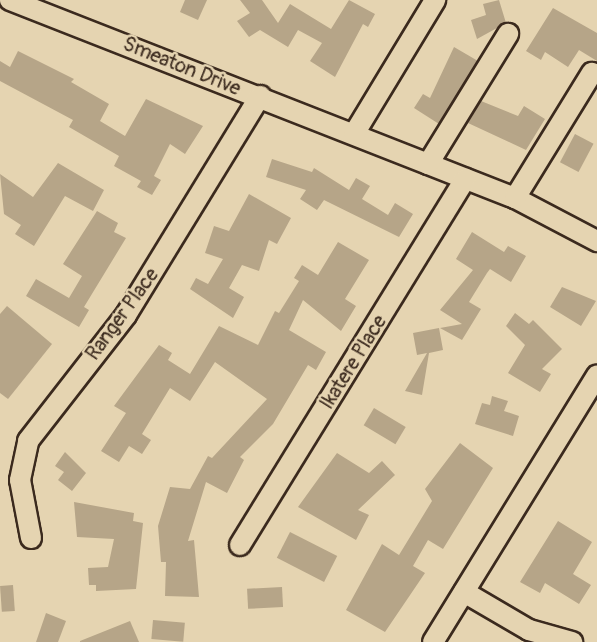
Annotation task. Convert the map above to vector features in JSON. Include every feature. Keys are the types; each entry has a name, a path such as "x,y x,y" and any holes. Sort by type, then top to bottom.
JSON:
{"street":[{"name":"Smeaton Drive","path":"10,0 260,96 515,198 597,241"},
{"path":"354,134 435,0"},
{"path":"428,164 508,34"},
{"path":"515,198 591,73"},
{"name":"Ranger Place","path":"31,538 20,480 28,441 126,315 260,96"},
{"name":"Ikatere Place","path":"240,545 465,179"},
{"path":"433,642 597,375"},
{"path":"464,592 529,630 572,642"}],"building":[{"path":"185,0 207,0 198,20 180,12"},
{"path":"240,0 262,0 278,23 290,4 331,29 349,0 375,14 368,27 363,24 335,77 310,61 322,43 298,30 288,47 260,30 249,37 237,21 250,13"},
{"path":"499,0 506,23 477,39 471,20 486,15 483,4"},
{"path":"553,8 597,33 597,61 579,50 568,67 545,52 541,60 526,51"},
{"path":"454,47 478,61 439,124 414,108 423,94 430,98"},
{"path":"18,51 74,79 71,82 109,104 100,121 125,136 146,99 203,126 185,154 170,144 154,176 161,180 152,195 137,187 141,181 114,166 119,156 69,127 73,120 0,81 0,61 10,67"},
{"path":"481,101 518,116 524,106 545,119 526,150 468,123"},
{"path":"575,134 594,144 579,172 560,162"},
{"path":"272,159 312,172 314,168 349,190 356,178 370,186 362,199 388,215 395,203 413,214 399,237 324,200 317,210 300,199 306,190 266,177"},
{"path":"58,163 104,190 93,211 65,196 34,246 15,234 21,225 4,214 0,174 33,197"},
{"path":"249,194 291,218 277,244 269,240 259,271 242,265 229,288 244,297 233,318 190,289 196,278 208,284 223,259 205,253 214,226 229,231"},
{"path":"97,211 118,223 114,232 126,238 84,307 89,310 79,327 26,296 36,279 69,298 82,276 63,264"},
{"path":"472,232 504,252 508,246 526,256 511,282 490,269 469,302 481,309 462,340 440,328 462,324 440,310 473,270 456,259"},
{"path":"338,242 369,260 345,299 356,306 341,331 303,300 289,330 326,352 316,370 308,365 273,424 240,457 244,460 227,493 206,482 188,541 194,540 199,597 165,596 166,562 161,562 158,526 170,487 190,489 208,456 212,458 267,399 215,362 190,401 170,388 142,434 151,440 142,454 129,446 119,462 101,451 126,413 114,406 159,345 172,353 168,360 190,374 219,326 258,345 275,311 279,313 299,281 294,278 302,265 318,275"},
{"path":"562,287 596,301 581,326 550,307"},
{"path":"7,306 52,344 8,399 0,393 0,314"},
{"path":"515,313 529,324 533,320 562,349 542,369 551,374 540,392 508,373 525,345 506,326"},
{"path":"439,328 443,350 429,353 422,395 405,391 427,353 417,355 413,333"},
{"path":"492,396 508,401 504,411 519,416 513,436 475,424 482,403 490,405"},
{"path":"374,408 406,427 395,444 364,425"},
{"path":"460,443 493,468 443,549 428,540 413,566 425,573 385,632 346,610 382,544 399,555 432,501 425,489"},
{"path":"65,452 86,473 72,491 58,480 64,472 55,466"},
{"path":"337,453 369,473 382,461 395,475 358,510 369,515 356,540 298,507"},
{"path":"74,502 134,513 133,521 143,523 136,589 96,591 96,585 89,585 88,568 108,567 114,539 77,537"},
{"path":"558,521 592,542 573,574 591,585 579,604 545,583 540,593 520,582"},
{"path":"290,532 337,556 324,582 277,558"},
{"path":"13,585 15,611 2,612 0,586"},
{"path":"282,587 283,607 248,609 247,589"},
{"path":"46,613 66,621 58,642 36,642"},
{"path":"153,620 185,623 183,642 151,639"},
{"path":"130,621 139,642 80,642 80,641"}]}
